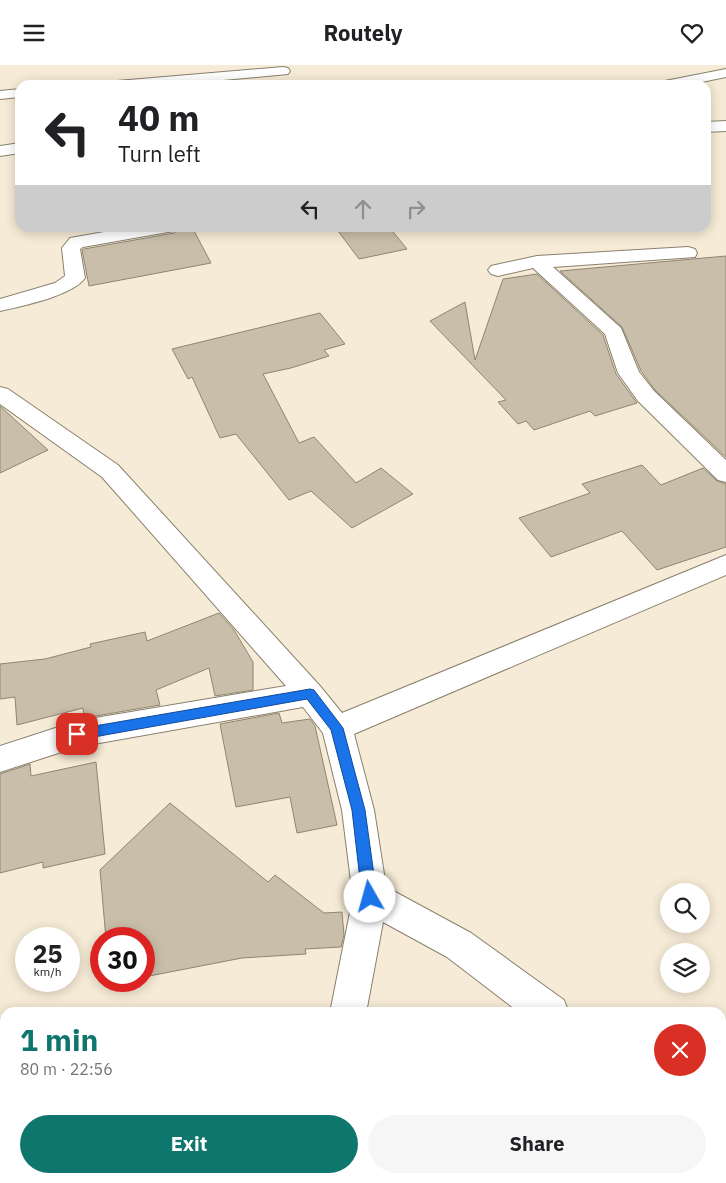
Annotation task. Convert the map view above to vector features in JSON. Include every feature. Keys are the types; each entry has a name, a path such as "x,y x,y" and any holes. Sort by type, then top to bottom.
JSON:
{"street":[{"path":"176,80 283,71"},
{"path":"690,80 726,73"},
{"path":"0,95 15,94"},
{"path":"711,127 726,126"},
{"path":"0,151 15,149"},
{"path":"0,305 62,287 76,278 71,248 77,242 138,232"},
{"path":"498,270 537,262 688,253"},
{"path":"537,262 614,332 629,373 646,396 726,474"},
{"path":"0,394 110,471 310,694 337,728 358,810 370,897 349,1007"},
{"path":"337,728 726,564"},
{"path":"0,759 77,734 310,694"},
{"path":"370,897 460,945 543,1007"}],"building":[{"path":"195,232 211,263 89,286 82,250 174,233"},
{"path":"339,232 393,232 407,249 359,259"},
{"path":"726,256 726,457 655,390 641,371 622,327 560,271"},
{"path":"537,274 603,335 616,374 637,403 595,416 590,411 534,430 526,421 518,424 498,402 506,400 430,321 465,302 475,360 503,279"},
{"path":"320,313 345,344 324,350 329,356 291,368 263,374 299,443 314,437 356,483 381,468 413,494 352,528 311,491 289,500 236,434 220,438 192,377 188,379 172,349"},
{"path":"0,406 48,450 0,473"},
{"path":"642,465 661,485 703,468 717,481 726,484 726,547 657,570 622,531 551,557 519,518 590,493 582,484"},
{"path":"219,613 234,630 253,662 253,690 215,696 209,668 156,690 160,705 84,718 83,708 17,725 15,697 0,699 0,664 45,659 91,647 90,644 145,632 147,641"},
{"path":"279,713 282,723 310,719 315,726 337,825 297,833 290,797 236,807 220,724"},
{"path":"96,762 105,854 43,868 43,862 0,873 0,774 30,764 31,776"},
{"path":"170,803 268,882 275,875 324,913 342,912 344,935 341,947 305,949 306,954 242,958 155,975 155,927 105,927 100,870"}],"route":[{"path":"77,734 310,694 337,728 358,810 370,897"}]}
